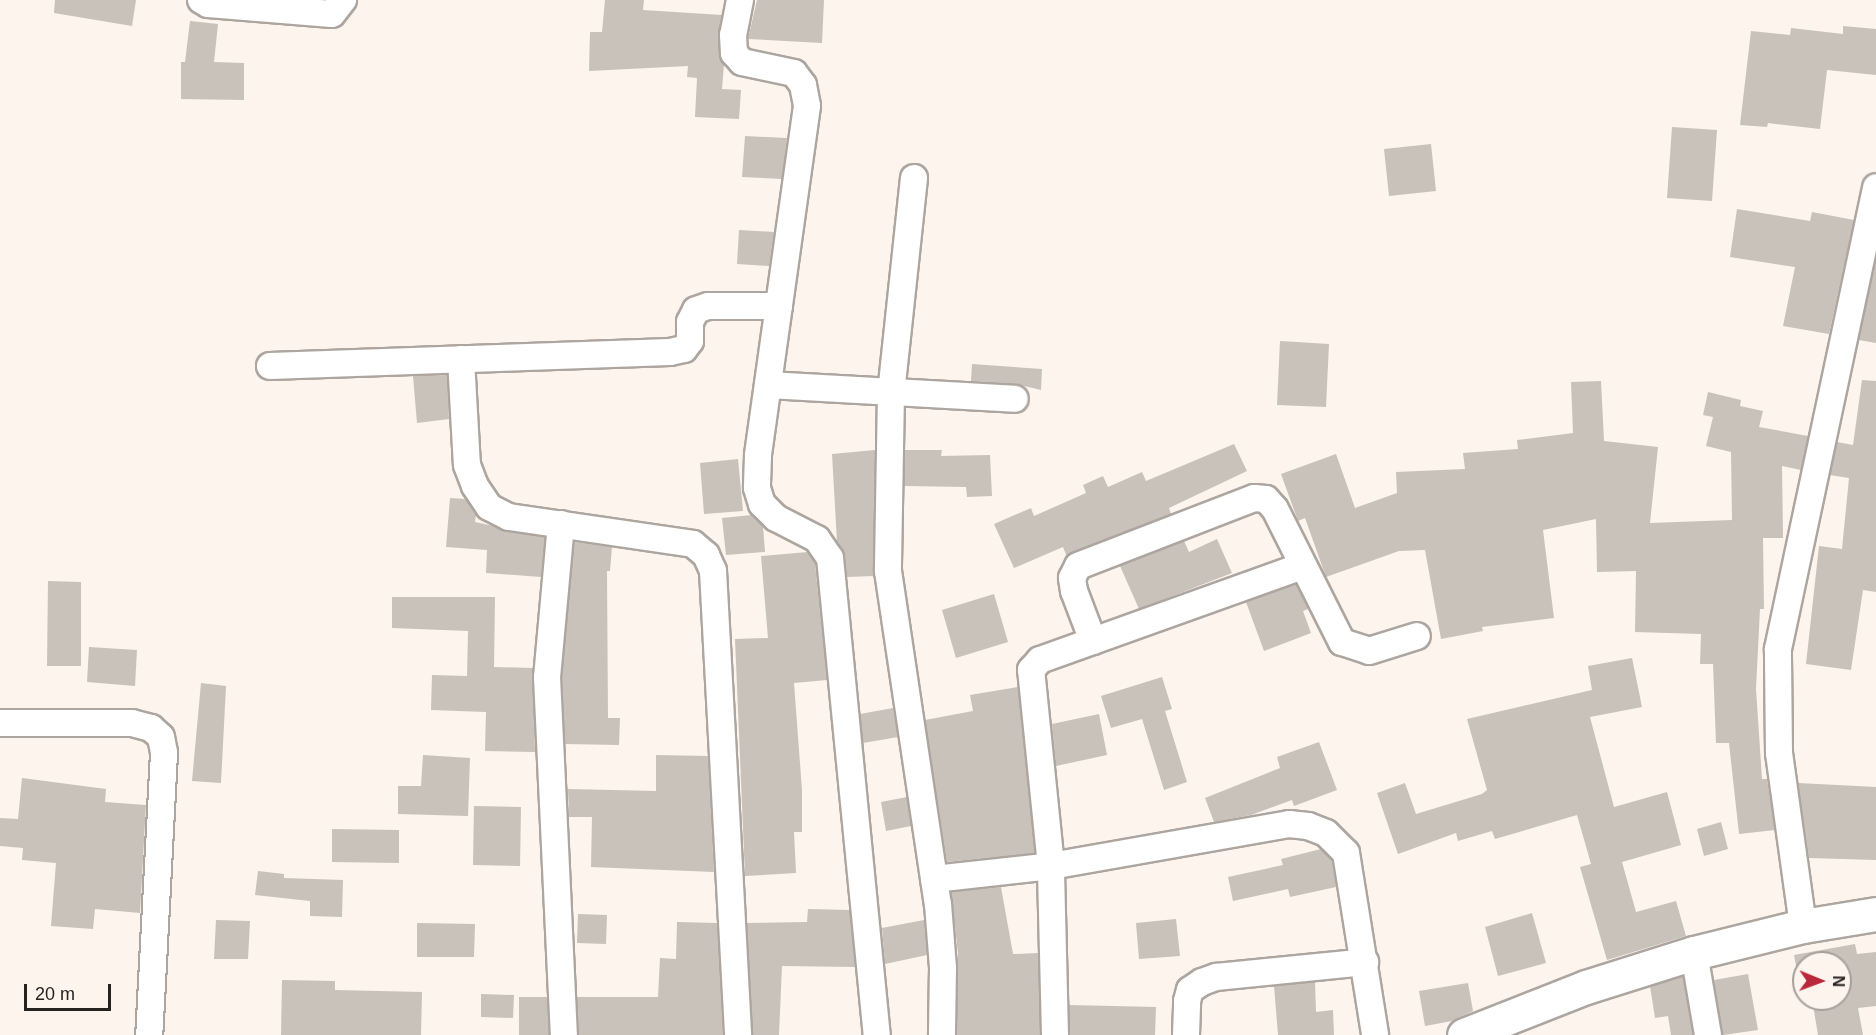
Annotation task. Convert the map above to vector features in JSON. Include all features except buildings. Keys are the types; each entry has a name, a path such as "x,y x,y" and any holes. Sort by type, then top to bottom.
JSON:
{"street":[{"path":"201,0 208,4 332,14 343,0"},
{"path":"740,0 733,35 734,53 742,62 794,73 803,85 807,106 758,456 757,488 762,504 776,518 817,539 830,558 877,1035"},
{"path":"914,178 891,392 888,571 934,879 943,968 942,1035"},
{"path":"1803,926 1779,753 1775,705 1778,649 1876,187"},
{"path":"270,366 670,352 684,349 690,342 690,322 696,310 708,306 779,306"},
{"path":"461,360 467,465 475,486 489,507 509,517 693,544 706,555 713,571 738,1035"},
{"path":"768,385 1015,399"},
{"path":"1093,641 1074,591 1072,578 1077,566 1242,500 1266,499 1275,509 1334,630 1353,648 1368,651 1417,636"},
{"path":"561,524 547,677 564,1035"},
{"path":"1055,1035 1051,866 1031,670 1040,660 1303,566"},
{"path":"0,723 132,723 151,728 161,738 164,753 149,1035"},
{"path":"934,879 1051,866 1289,824 1308,826 1326,833 1346,854 1375,1035"},
{"path":"1464,1035 1586,987 1694,953 1803,926 1876,914"},
{"path":"1694,953 1708,1035"},
{"path":"1186,1035 1187,1001 1190,990 1202,982 1216,977 1365,962"}]}
